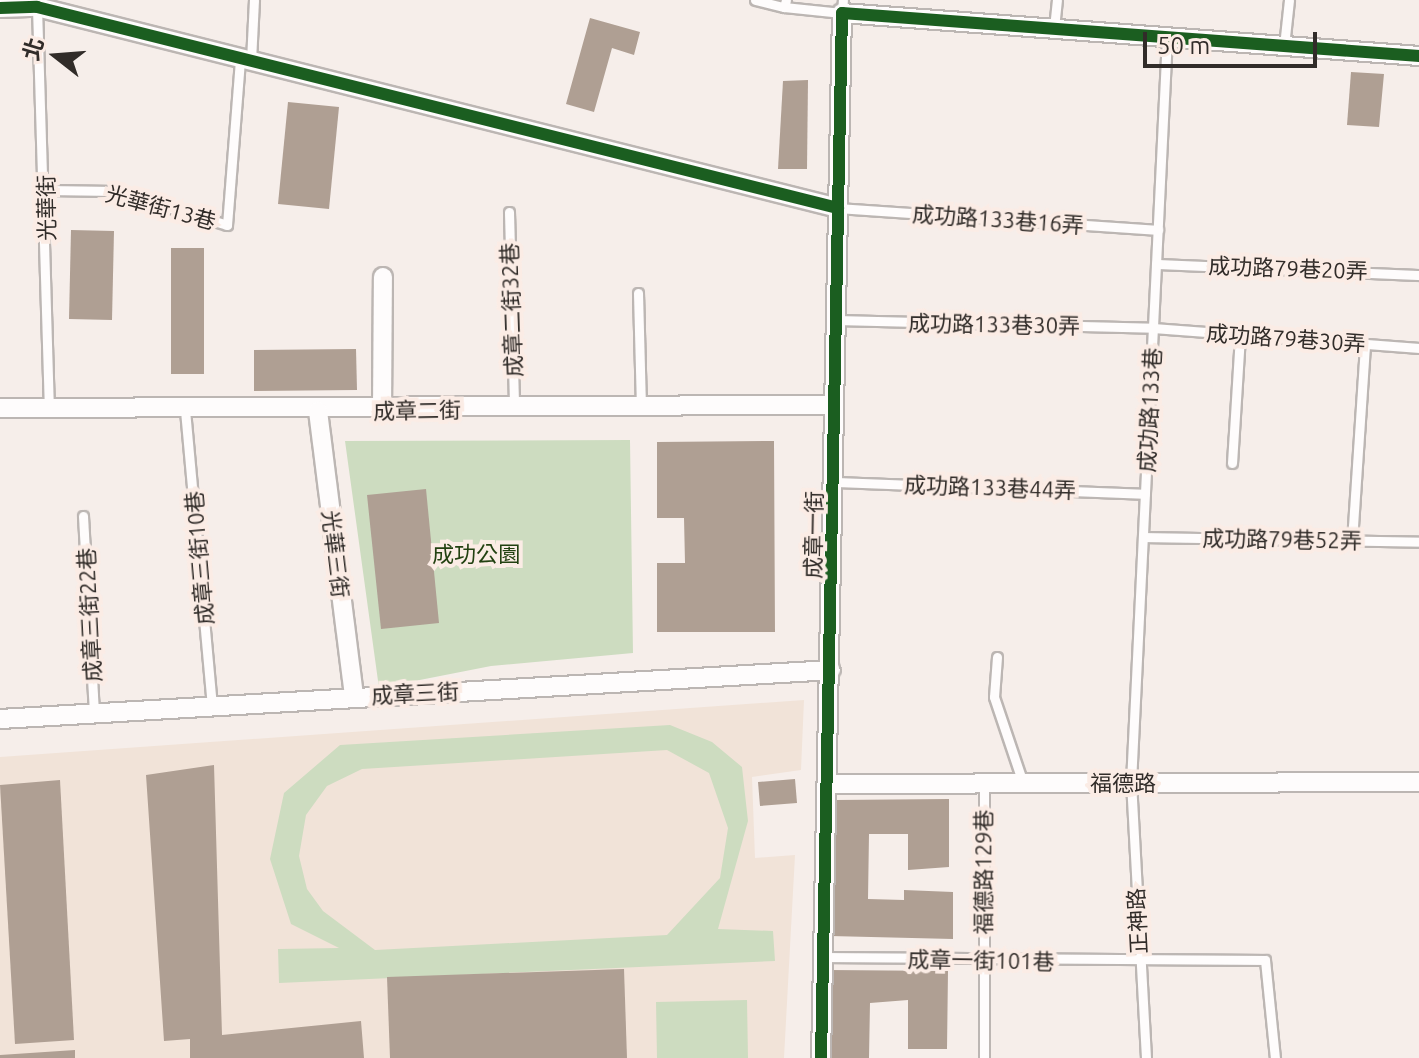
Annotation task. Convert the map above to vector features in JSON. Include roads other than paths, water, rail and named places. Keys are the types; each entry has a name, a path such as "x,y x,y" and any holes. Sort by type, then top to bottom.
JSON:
{"street":[{"path":"842,6 1054,30 1419,56"},
{"name":"成章一街","path":"821,1058 842,6"},
{"path":"0,8 37,7 838,208"},
{"path":"382,410 383,277"},
{"name":"成章二街","path":"0,408 318,411 833,405"},
{"name":"光華三街","path":"318,411 354,696"},
{"name":"成章三街","path":"0,719 831,670"},
{"name":"福德路","path":"828,784 1419,782"}],"lane":[{"path":"245,59 254,0"},
{"path":"755,0 842,6"},
{"path":"1054,30 1057,0"},
{"path":"1284,46 1289,0"},
{"name":"光華街","path":"37,7 47,190 49,409"},
{"name":"成功路133巷","path":"1131,783 1146,537 1145,494 1167,37"},
{"name":"光華街13巷","path":"47,190 114,191 227,225 245,59"},
{"name":"成功路133巷16弄","path":"838,208 1158,230"},
{"name":"成章二街32巷","path":"509,212 514,408"},
{"name":"成功路79巷20弄","path":"1156,264 1419,275"},
{"path":"638,293 641,407"},
{"name":"成功路133巷30弄","path":"836,320 1153,328"},
{"name":"成功路79巷30弄","path":"1153,328 1419,348"},
{"path":"1232,463 1240,335"},
{"path":"1352,541 1365,344"},
{"name":"成章三街10巷","path":"185,410 212,706"},
{"name":"成功路133巷44弄","path":"834,482 1145,494"},
{"name":"成章三街22巷","path":"83,516 94,714"},
{"name":"成功路79巷52弄","path":"1146,537 1419,542"},
{"path":"997,657 994,697 1023,783"},
{"name":"福德路129巷","path":"984,783 984,1058"},
{"name":"正神路","path":"1131,783 1146,1058"},
{"name":"成章一街101巷","path":"824,957 1139,963 1265,960 1275,1058"}],"park label":[{"name":"成功公園","path":"476,554"}]}
